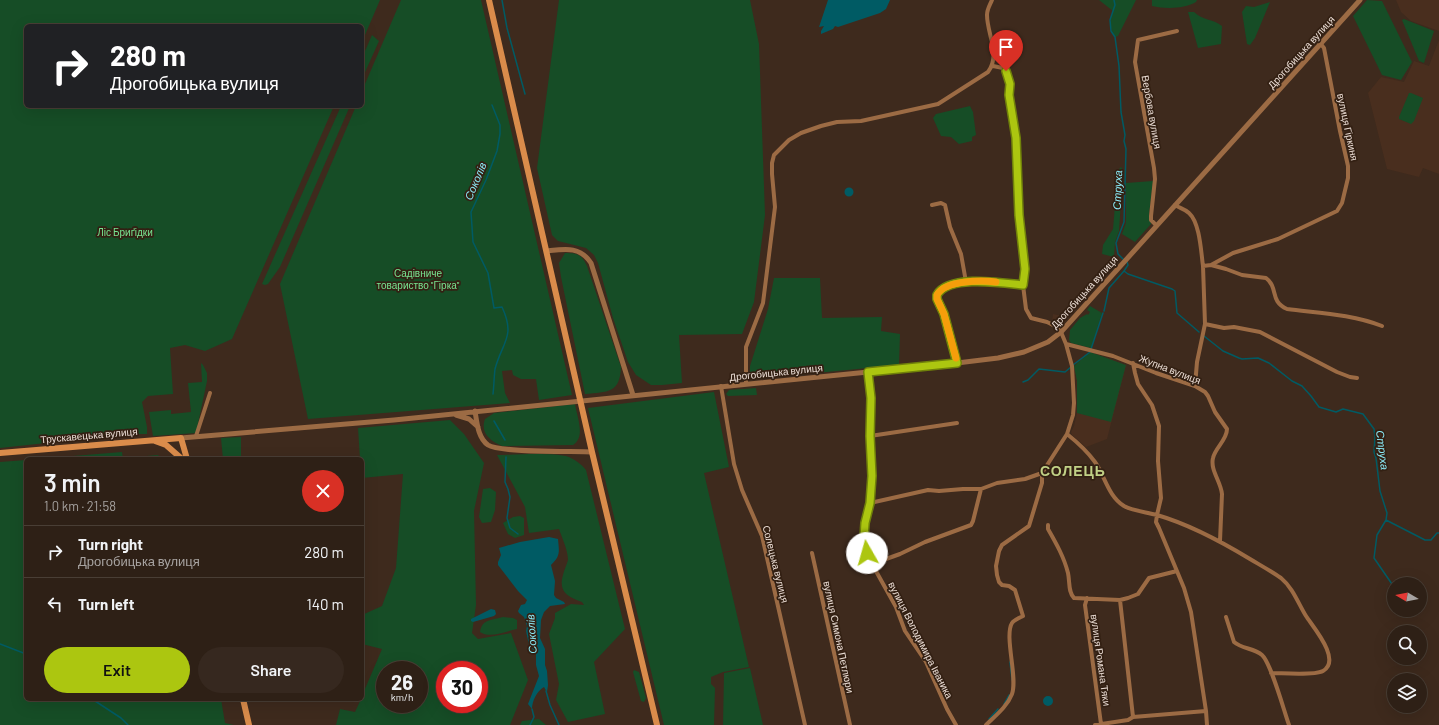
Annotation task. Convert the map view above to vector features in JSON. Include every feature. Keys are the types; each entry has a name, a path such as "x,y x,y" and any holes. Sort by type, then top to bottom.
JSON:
{"main road":[{"path":"489,0 592,452 657,725"},
{"path":"180,438 187,457"},
{"name":"Трускавецька вулиця","path":"0,454 152,439 180,438"},
{"path":"152,439 166,445 180,457"},
{"path":"243,701 249,725"}],"street":[{"path":"746,384 746,347 763,303 775,207 772,174 774,155 789,140 801,133 821,126 837,122 861,121 938,104 988,72 993,66 992,43 987,16 992,0"},
{"name":"Дрогобицька вулиця","path":"567,402 998,358 1024,352 1048,342 1061,332 1360,0"},
{"name":"Вербова вулиця","path":"1156,225 1151,220 1155,179 1154,168 1135,62 1138,40 1177,31"},
{"name":"вулиця Гіркиня","path":"1203,266 1211,265 1233,252 1278,239 1337,212 1340,208 1348,178 1348,166 1324,48 1320,43"},
{"path":"986,725 1004,707 1012,695 1014,687 1010,642 1011,627 1014,621 1023,616 1015,590 1010,586 1002,585 999,582 997,575 998,557 1002,546 1029,526 1042,482 1042,473 1067,434 1073,416 1074,403 1072,366 1061,332 1055,326 1047,322 1031,318 1026,309 1023,285 1025,269 1019,215 1016,138 1009,95 1010,84 1006,71 1003,68 993,66"},
{"path":"932,205 941,203 945,205 950,227 961,254 966,282"},
{"path":"1175,205 1190,213 1192,217 1200,241 1203,266 1205,324 1197,362 1195,386"},
{"path":"547,251 564,249 578,250 587,256 591,263 633,395"},
{"path":"1211,265 1242,275 1266,278 1273,286 1277,303 1287,309 1363,320 1382,326"},
{"path":"957,363 944,314 937,299 937,295 942,289 966,282 985,281 1023,285"},
{"path":"1205,324 1224,328 1234,327 1260,332 1337,372 1357,378"},
{"name":"Жупна вулиця","path":"1066,344 1113,356 1195,386 1205,392 1215,412 1227,429 1226,435 1215,452 1212,464 1213,470 1221,487 1222,494 1220,541"},
{"path":"1133,363 1138,384 1152,405 1159,426 1158,461 1161,498 1156,522 1177,571 1191,612 1207,725"},
{"name":"вулиця Володимира Іваника","path":"868,372 871,398 870,436 872,476 870,503 865,523 864,538 867,553 893,602 905,631 926,662 947,709 956,725"},
{"name":"Солецька вулиця","path":"721,386 734,464 742,490 756,520 765,547 805,725"},
{"path":"196,436 210,393"},
{"name":"Трускавецька вулиця","path":"180,438 356,423 567,402"},
{"path":"475,411 478,427 485,442 494,448 511,450 592,452"},
{"path":"451,414 469,419 478,427"},
{"path":"870,436 957,423"},
{"path":"1067,434 1083,448 1095,462 1102,472 1110,491 1119,502 1126,507 1157,515 1220,541 1282,579 1293,592 1323,640 1327,649 1329,660 1323,671 1315,673 1271,672"},
{"path":"870,503 928,490 939,491 981,489 997,483 1025,480 1042,473"},
{"path":"872,564 971,525 981,489"},
{"path":"1048,525 1048,529 1062,556 1068,574 1071,595 1074,598 1120,600 1133,597 1138,594 1149,578 1177,571"},
{"name":"вулиця Симона Петлюри","path":"812,553 850,725"},
{"name":"вулиця Романа Тяки","path":"1087,598 1085,605 1101,724"},
{"path":"1120,600 1133,717"},
{"path":"1226,617 1234,642 1258,652 1264,657 1271,672 1289,725"},
{"path":"1094,725 1128,720 1133,717 1206,711"}],"shaded area":[{"path":"1396,0 1439,0 1439,31 1411,21 1401,12"},
{"path":"1439,40 1439,174 1423,168 1419,177 1387,169 1368,93 1381,77 1404,82 1414,61 1429,66"},
{"path":"1053,314 1069,317 1060,326 1052,323"},
{"path":"1090,352 1126,365 1107,439 1086,447 1072,435 1071,432 1077,413 1077,381 1074,366"}],"green space":[{"name":"Ліс Бриґідки","path":"0,0 380,0 364,37 364,24 24,24 24,108 333,108 232,339 205,351 185,345 170,348 173,394 148,396 142,402 147,434 129,434 0,448"},
{"name":"Садівниче товариство \"Гірка\"","path":"401,0 481,0 572,395 539,400 536,379 521,379 513,375 512,370 502,371 505,393 510,403 308,419 280,284 355,108 364,108 364,86"},
{"path":"559,0 750,0 759,44 765,215 754,302 742,334 679,335 682,383 651,385 636,375 628,362 613,318 598,263 594,255 586,248 558,241 552,235 537,168"},
{"path":"1099,0 1136,0 1118,36 1115,37 1111,27 1113,11"},
{"path":"1152,0 1197,0 1196,2 1186,6 1163,8 1152,6"},
{"path":"1367,0 1382,1 1412,62 1401,80 1382,75 1353,16"},
{"path":"1270,2 1255,38 1250,45 1247,44 1242,12 1246,6 1254,7"},
{"path":"1188,12 1194,12 1201,17 1222,26 1221,44 1198,48"},
{"path":"1404,19 1434,31 1424,63 1419,61 1402,20"},
{"path":"372,35 379,41 364,75 364,53"},
{"path":"1409,93 1423,98 1414,121 1411,124 1399,119"},
{"path":"970,106 973,112 976,135 972,137 972,141 959,144 951,137 941,136 933,118 936,114"},
{"path":"340,108 349,108 280,267 268,284 262,284"},
{"path":"1121,167 1123,170 1119,231 1115,242 1114,257 1102,254 1103,245 1113,229 1117,182 1116,172"},
{"path":"1153,181 1149,215 1151,224 1135,242 1122,234 1126,223 1126,183"},
{"path":"565,253 579,255 587,266 621,367 618,382 611,390 600,393 585,394 559,263"},
{"path":"774,278 820,278 822,318 882,317 881,331 900,334 899,365 752,378 750,366 768,309"},
{"path":"1090,306 1102,313 1091,348 1071,343 1069,340 1070,330 1080,318 1087,314 1088,315 1090,312 1087,310"},
{"path":"1090,352 1126,365 1111,422 1077,413 1077,381 1074,366"},
{"path":"201,363 207,373 207,381 196,433 153,436 149,412 171,410 171,414 191,412 188,383 202,382"},
{"path":"756,388 757,395 728,396 726,394 729,390"},
{"path":"714,392 729,467 704,473 749,667 723,672 711,677 711,684 715,688 714,725 664,725 588,408"},
{"path":"575,404 580,432 577,441 573,445 502,446 490,439 485,432 485,419 494,413"},
{"path":"450,420 464,434 484,463 474,511 476,605 472,633 478,639 511,633 528,680 510,725 336,725 340,709 355,712 360,701 364,701 364,691 376,663 376,713 428,713 428,661 377,661 382,649 364,644 364,614 382,606 396,568 403,474 364,478 364,457 360,457 358,428"},
{"path":"241,437 241,457 223,457 221,438"},
{"path":"122,452 123,457 61,457"},
{"path":"158,455 160,457 135,457"},
{"path":"497,455 562,455 574,459 586,470 625,629 594,662 605,714 568,722 556,700 559,684 549,634 555,618 555,613 571,604 584,605 582,602 569,596 563,590 563,573 568,556 559,529 529,533 525,507"},
{"path":"24,460 24,701 221,701 225,723 234,725 0,725 0,462"},
{"path":"490,488 496,492 495,510 491,522 482,523 479,517 483,489"},
{"path":"520,516 524,518 524,535 515,538 508,534 503,523 513,517"},
{"path":"503,617 517,620 517,629 493,635 480,632 485,622"},
{"path":"750,668 763,725 723,725 724,673"},
{"path":"634,670 639,672 646,698 644,702 641,701 633,672"},
{"path":"539,719 546,725 520,725 522,721"}],"water":[{"path":"828,0 890,0 886,9 880,13 838,27 835,26 833,29 821,34 824,26 819,27"},
{"path":"849,187 854,192 849,197 844,192"},
{"path":"549,537 558,539 559,547 558,556 551,565 555,581 554,595 565,604 550,606 544,612 541,620 540,638 545,649 545,665 548,685 547,692 544,687 535,696 532,709 528,704 539,676 536,665 536,653 529,645 526,631 527,626 524,617 518,611 521,605 525,604 527,600 498,565 501,555 499,548 520,542"},
{"path":"491,609 495,610 496,614 494,616 473,622 471,621 471,619"},
{"path":"1046,696 1050,696 1052,697 1052,705 1046,706 1043,703 1043,699"}],"waterway":[{"name":"Соколів","path":"502,0 507,28 525,94"},
{"name":"Струха","path":"1114,0 1115,5 1110,20 1111,31 1115,37 1119,66 1121,112 1126,149 1124,222 1116,243 1118,254 1124,260"},
{"name":"Соколів","path":"492,105 500,125 497,151 486,180 471,212 473,242 488,273 494,308 502,307 508,326 508,333 495,369 493,394"},
{"name":"Струха","path":"1127,262 1128,265 1124,271 1128,274 1175,291 1177,313 1199,332"},
{"path":"1104,311 1109,288 1124,271"},
{"path":"1091,349 1103,313"},
{"name":"Струха","path":"1204,336 1223,351 1239,358 1258,358 1269,363 1292,381 1302,386 1319,407 1336,412 1343,409 1363,414 1374,429 1374,452 1380,491 1387,513 1386,520"},
{"path":"1073,365 1090,352"},
{"path":"1023,382 1028,380 1039,369 1065,372 1071,367"},
{"name":"Соколів","path":"494,421 505,440"},
{"name":"Соколів","path":"506,457 505,482 510,497 507,518 510,528 518,534"},
{"path":"1386,520 1377,535 1374,558 1387,577"},
{"name":"Струха","path":"1386,520 1425,540 1431,540 1437,533 1439,533"},
{"path":"0,644 24,653"},
{"path":"1010,662 1012,680"},
{"path":"546,691 550,705 559,725"},
{"path":"1004,704 1009,695"},
{"path":"95,701 121,718 128,725"},
{"name":"Соколів","path":"530,725 534,717 532,709"},
{"path":"989,719 998,709"}],"slow traffic":[{"path":"956,358 944,314 937,299 938,292 950,286 966,282 996,282"}],"district":[{"name":"СОЛЕЦЬ","path":"1073,470"}],"route":[{"path":"867,553 864,538 865,523 870,503 872,476 870,436 871,398 868,372 957,363 944,314 937,299 938,292 942,289 966,282 980,281 1023,285 1025,269 1019,215 1016,138 1009,95 1010,84 1006,71"}]}
